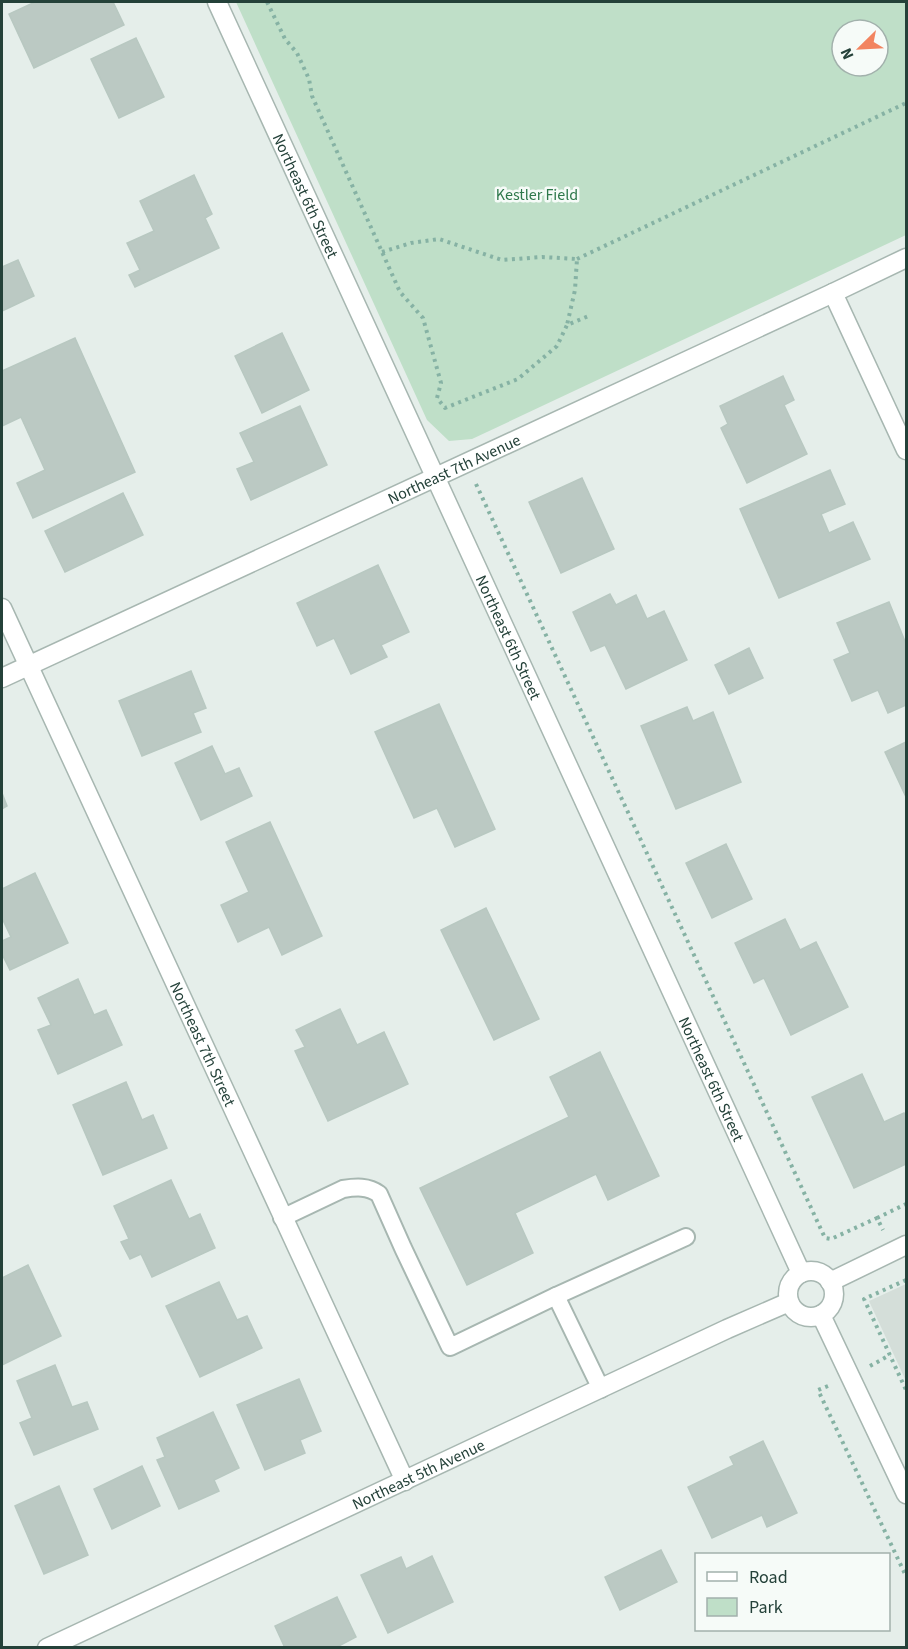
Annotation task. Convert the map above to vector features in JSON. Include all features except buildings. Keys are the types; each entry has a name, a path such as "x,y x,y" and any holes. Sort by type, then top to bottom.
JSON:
{"street":[{"name":"Northeast 6th Street","path":"217,2 801,1273"},
{"name":"Northeast 7th Avenue","path":"2,678 906,258"},
{"path":"833,293 906,450"},
{"name":"Northeast 7th Street","path":"2,608 405,1481"},
{"path":"830,1282 900,1248"},
{"path":"814,1271 830,1282 834,1297 827,1311 821,1315 806,1317 792,1309 787,1295 791,1282 801,1273 814,1271"},
{"name":"Northeast 5th Avenue","path":"47,1647 789,1302"},
{"path":"821,1315 906,1494"}],"lane":[{"path":"282,1218 343,1189 354,1187 373,1190 379,1194 450,1347 686,1237"},
{"path":"556,1296 601,1389"}],"path":[{"path":"267,2 285,39 297,53 309,79 312,96 399,292 423,318 441,383 437,398 445,408 518,379 557,346 567,326 575,290 577,259"},
{"path":"381,252 411,243 439,239 502,260 542,257 577,259 906,103"},
{"path":"567,326 591,315"},
{"path":"466,462 825,1238 831,1239 906,1204"},
{"path":"877,1218 900,1248 906,1280 864,1299 906,1390"}],"shaded area":[{"path":"906,1284 906,1381 869,1301"}],"green space":[{"name":"Kestler Field","path":"236,2 906,2 906,235 472,439 449,441 427,420"}]}
